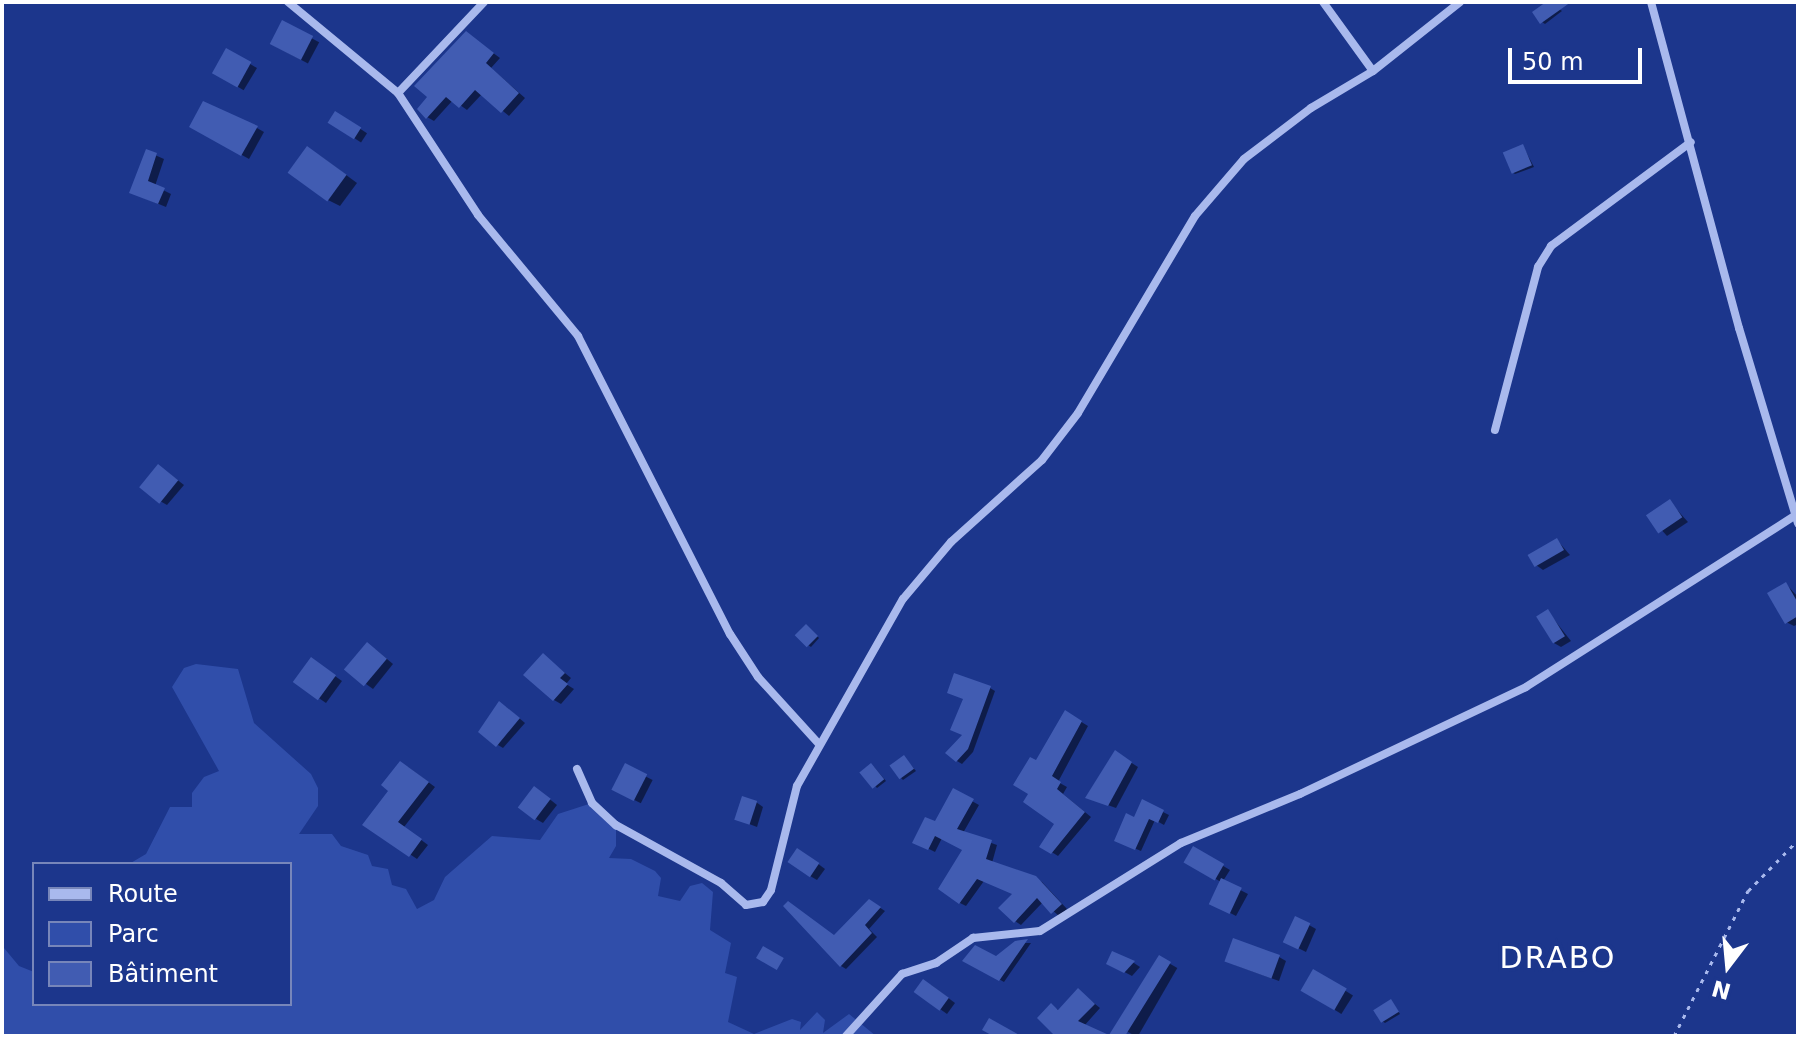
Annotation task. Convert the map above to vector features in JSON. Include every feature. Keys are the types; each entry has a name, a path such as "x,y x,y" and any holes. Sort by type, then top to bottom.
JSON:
{"street":[{"path":"398,93 484,2"},
{"path":"1323,2 1373,71"},
{"path":"577,769 592,803 616,825 755,907 771,890 797,786 818,743 903,599 951,542 1042,460 1078,413 1195,216 1244,159 1311,108 1373,71 1460,2"},
{"path":"846,1036 902,974 936,963 973,938 1040,931 1181,843 1300,794 1526,687 1797,517 1651,2"},
{"path":"292,4 398,93 478,215 578,336 730,634 758,677 818,743"},
{"path":"1495,430 1538,267 1551,246 1691,142"}],"path":[{"path":"1674,1036 1748,891 1798,840"}],"green space":[{"path":"196,664 238,669 254,723 311,774 318,788 318,806 299,834 332,834 341,846 368,855 372,866 388,869 392,885 406,889 417,909 434,900 445,877 492,836 540,840 558,814 592,803 616,825 616,846 609,858 631,859 655,871 661,878 658,896 680,901 690,886 702,883 713,892 710,930 731,943 725,973 737,977 728,1022 754,1034 792,1019 801,1022 800,1030 817,1012 825,1020 823,1033 849,1014 876,1036 2,1036 4,948 19,966 32,971 32,1006 292,1006 292,862 132,862 146,854 170,807 192,807 192,793 204,777 219,771 172,687 184,668"}],"building":[{"path":"1546,2 1571,2 1540,24 1532,12"},
{"path":"282,20 313,36 301,60 270,44"},
{"path":"466,31 494,53 486,63 519,93 501,113 475,90 459,108 446,97 426,119 417,109 427,97 414,86"},
{"path":"226,48 251,62 237,87 212,73"},
{"path":"203,101 258,126 241,156 189,127"},
{"path":"335,111 361,127 354,139 328,123"},
{"path":"1523,144 1532,165 1512,174 1503,153"},
{"path":"307,146 347,175 327,201 288,173"},
{"path":"146,149 157,153 148,181 165,188 158,204 129,193"},
{"path":"158,464 178,480 159,504 139,487"},
{"path":"1670,499 1682,517 1658,533 1646,515"},
{"path":"1557,538 1564,550 1535,567 1528,555"},
{"path":"1786,582 1798,603 1798,616 1785,624 1767,593"},
{"path":"1548,609 1565,636 1553,644 1536,616"},
{"path":"806,624 818,636 807,647 795,635"},
{"path":"367,642 387,659 364,686 344,670"},
{"path":"543,653 565,673 560,678 568,684 553,701 523,675"},
{"path":"311,657 336,675 318,700 293,682"},
{"path":"954,673 991,686 968,749 956,762 945,753 962,735 950,730 963,699 947,693"},
{"path":"499,701 520,718 496,747 478,732"},
{"path":"1065,710 1082,721 1052,776 1061,782 1057,789 1085,812 1051,854 1039,847 1054,824 1023,802 1028,794 1013,785 1030,757 1036,760"},
{"path":"1115,750 1132,762 1108,806 1085,798"},
{"path":"904,755 914,769 899,779 889,766"},
{"path":"400,761 429,782 398,822 422,839 409,857 362,825 388,791 381,785"},
{"path":"625,763 647,774 634,801 611,790"},
{"path":"871,763 884,779 873,789 859,772"},
{"path":"534,786 551,799 535,820 518,808"},
{"path":"953,788 974,799 957,829 992,840 986,859 1036,876 1062,904 1051,914 1037,898 1014,923 998,908 1012,894 977,879 959,904 938,889 962,850 935,836 928,850 912,843 925,817 935,821"},
{"path":"742,796 757,801 749,825 734,820"},
{"path":"1142,799 1164,810 1158,823 1149,819 1135,850 1114,841 1126,813 1134,817"},
{"path":"1193,846 1224,864 1215,880 1184,862"},
{"path":"797,848 819,863 810,877 787,862"},
{"path":"1221,878 1242,888 1230,914 1209,904"},
{"path":"869,899 881,907 865,925 872,933 840,967 783,906 788,901 834,935"},
{"path":"1295,916 1310,923 1298,949 1283,942"},
{"path":"1233,938 1280,955 1271,979 1224,961"},
{"path":"1028,939 999,981 962,961 975,945 996,956 1015,941"},
{"path":"763,946 784,958 777,970 756,958"},
{"path":"1112,951 1135,961 1124,973 1106,964"},
{"path":"1159,955 1171,962 1125,1036 1055,1036 1037,1018 1051,1003 1058,1010 1078,988 1095,1004 1078,1021 1109,1035"},
{"path":"1313,969 1347,988 1334,1010 1300,991"},
{"path":"923,979 949,998 939,1011 914,992"},
{"path":"1391,999 1399,1012 1381,1023 1373,1010"},
{"path":"989,1018 1021,1036 993,1036 982,1030"}],"district":[{"name":"DRABO","path":"1558,958"}]}
